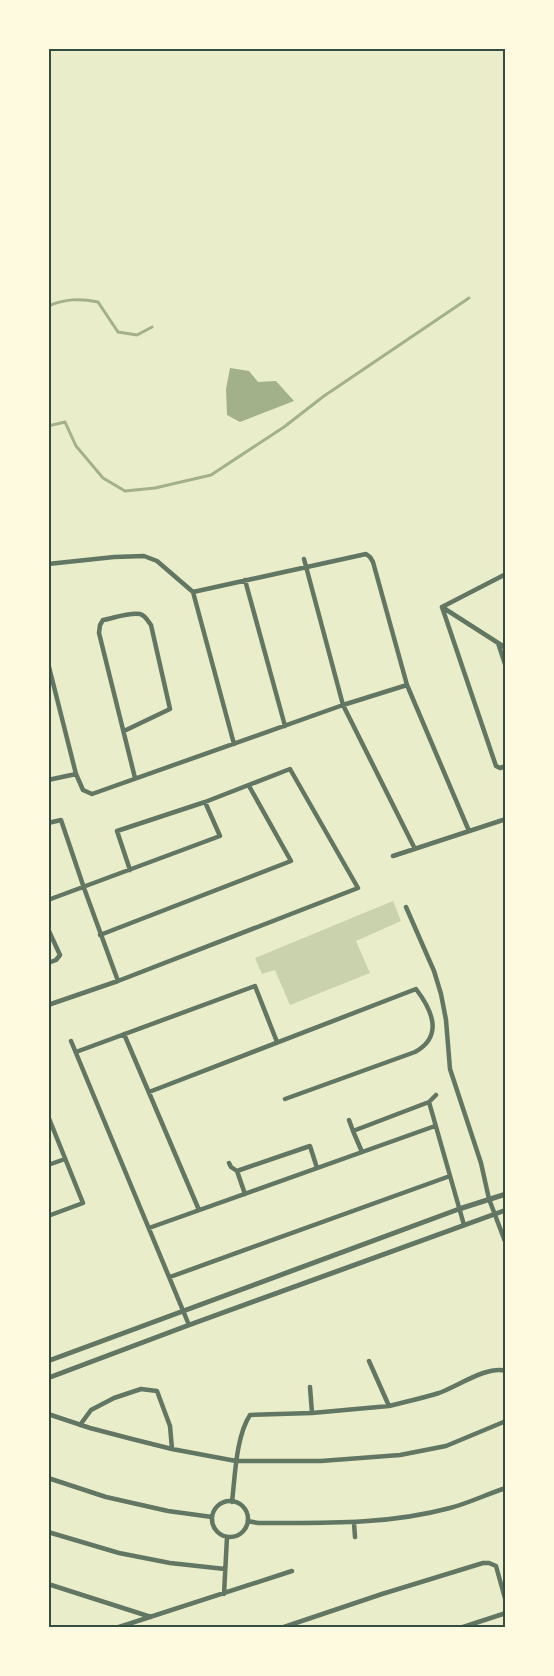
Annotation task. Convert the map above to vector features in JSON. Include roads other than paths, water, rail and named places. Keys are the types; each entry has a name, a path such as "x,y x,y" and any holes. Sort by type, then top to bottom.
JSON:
{"street":[{"path":"193,592 366,554 370,557 407,685 469,831"},
{"path":"48,564 144,556 157,561 193,592 234,744"},
{"path":"304,559 343,705 415,849"},
{"path":"442,607 506,574"},
{"path":"245,580 285,726"},
{"path":"442,607 506,648"},
{"path":"442,607 496,766 500,768 506,766"},
{"path":"124,730 170,709 151,625 141,614 104,620 99,633 135,778"},
{"path":"498,643 506,667"},
{"path":"48,663 76,774 83,790 92,794 343,705 407,685"},
{"path":"48,1005 118,981 358,888 290,769 205,802 117,831 130,870"},
{"path":"48,780 76,774"},
{"path":"100,935 291,861 249,786"},
{"path":"48,900 220,836 205,802"},
{"path":"393,856 506,819"},
{"path":"48,823 61,820 118,981"},
{"path":"406,907 434,971 441,994 446,1020 450,1069 481,1163 489,1199 506,1244"},
{"path":"48,929 60,955 56,960 48,963"},
{"path":"76,1052 255,986 277,1042"},
{"path":"148,1092 416,988 432,1018 432,1034 423,1047 285,1099"},
{"path":"124,1034 199,1210"},
{"path":"72,1041 189,1325"},
{"path":"353,1131 429,1102 436,1095"},
{"path":"429,1102 464,1225"},
{"path":"48,1116 83,1203 48,1216"},
{"path":"349,1120 362,1152"},
{"path":"149,1228 435,1126"},
{"path":"237,1171 310,1146 317,1168"},
{"path":"48,1165 65,1159"},
{"path":"229,1163 237,1171 245,1194"},
{"path":"170,1277 450,1176"},
{"path":"48,1360 459,1209 506,1194"},
{"path":"48,1378 506,1210"},
{"path":"369,1361 389,1406"},
{"path":"232,1502 236,1461 250,1415 312,1413 389,1406 439,1393 489,1371 499,1369 506,1371"},
{"path":"310,1387 312,1413"},
{"path":"80,1425 91,1410 114,1398 141,1389 157,1391 170,1426 172,1449"},
{"path":"48,1414 80,1425 172,1449 236,1461 321,1461 400,1455 446,1446 506,1421"},
{"path":"48,1478 106,1497 168,1511 212,1517"},
{"path":"248,1521 354,1523 417,1515 451,1508 506,1488"},
{"path":"232,1502 243,1507 248,1521 241,1534 227,1537 215,1530 212,1517 221,1504 232,1502"},
{"path":"354,1523 355,1538"},
{"path":"48,1532 119,1553 170,1563 225,1569"},
{"path":"224,1594 227,1537"},
{"path":"281,1628 483,1563 496,1566 506,1602"},
{"path":"116,1628 292,1571"},
{"path":"48,1584 151,1617"},
{"path":"460,1628 506,1613"}],"waterway":[{"path":"48,426 65,422 76,446 103,478 125,491 155,488 211,475 469,298"},
{"path":"48,306 72,300 98,302 118,332 137,335 152,327"}]}
